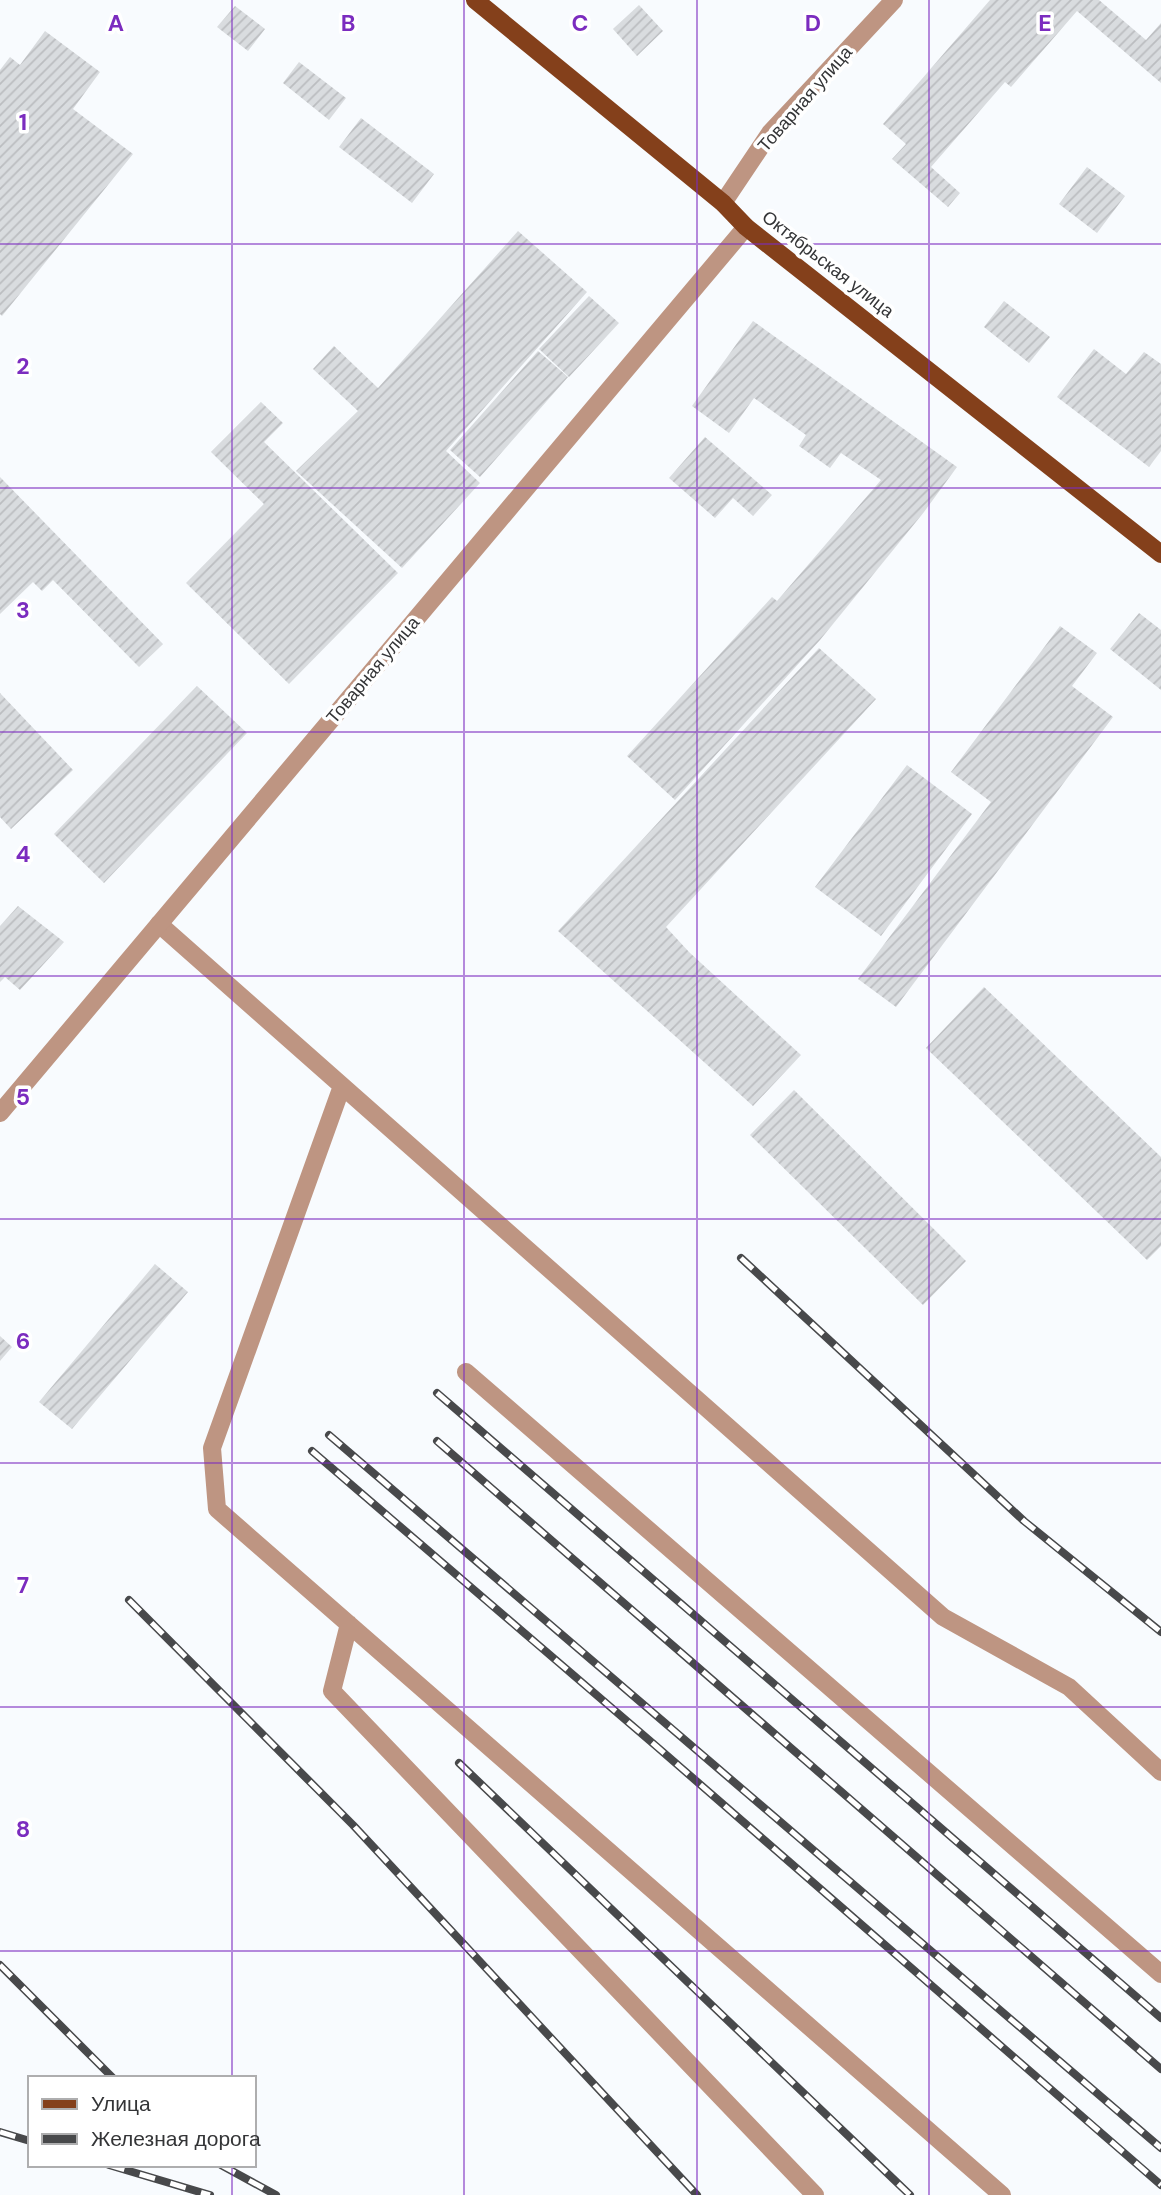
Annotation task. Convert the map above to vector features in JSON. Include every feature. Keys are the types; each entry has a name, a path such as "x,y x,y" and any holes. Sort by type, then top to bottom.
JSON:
{"main road":[{"name":"Октябрьская улица","path":"475,0 723,203 746,228 1161,554"}],"street":[{"name":"Товарная улица","path":"723,203 770,133 894,0"},
{"name":"Товарная улица","path":"0,1112 746,228"},
{"path":"159,924 943,1617 1069,1687 1161,1772"},
{"path":"342,1086 212,1448 217,1509 1002,2195"},
{"path":"466,1372 1161,1974"},
{"path":"349,1624 332,1691 816,2195"}],"building":[{"path":"990,0 1099,0 1146,40 1161,23 1161,83 1077,11 1011,87 1005,82 931,167 960,193 948,207 892,159 906,144 883,124"},
{"path":"639,5 663,31 637,56 613,29"},
{"path":"235,6 265,29 248,51 217,27"},
{"path":"45,31 100,72 73,109 133,154 2,316 0,70 10,57 20,65"},
{"path":"299,62 346,98 329,120 283,83"},
{"path":"361,118 434,174 412,203 339,147"},
{"path":"1087,167 1125,196 1097,233 1059,204"},
{"path":"518,231 587,292 446,451 480,483 402,568 296,471 358,411 313,369 334,346 378,388"},
{"path":"589,296 619,323 569,377 539,349"},
{"path":"1004,301 1050,337 1029,363 984,327"},
{"path":"753,321 957,467 820,640 675,800 627,756 772,597 777,601 881,480 841,453 830,468 799,446 806,435 754,398 729,433 692,406"},
{"path":"1094,349 1126,374 1144,352 1161,364 1161,451 1149,467 1057,397"},
{"path":"538,351 568,377 480,477 450,450"},
{"path":"261,402 283,423 264,442 398,573 289,684 186,583 264,504 211,452"},
{"path":"705,437 772,495 753,516 733,498 715,518 669,478"},
{"path":"0,477 163,644 139,667 53,580 42,591 33,582 0,614"},
{"path":"1139,613 1161,630 1161,690 1110,649"},
{"path":"1060,626 1097,653 1072,686 1113,717 896,1007 858,979 991,802 951,772"},
{"path":"819,648 876,699 666,927 689,952 801,1055 753,1106 558,931"},
{"path":"197,686 247,733 104,883 54,834"},
{"path":"0,693 73,770 11,829 0,817"},
{"path":"907,765 972,814 881,936 815,887"},
{"path":"18,906 64,942 20,990 5,977 0,982 0,926"},
{"path":"984,987 1161,1157 1161,1246 1147,1260 926,1048"},
{"path":"794,1090 966,1261 923,1305 750,1135"},
{"path":"155,1264 188,1292 72,1429 39,1402"},
{"path":"0,1336 12,1347 0,1361"}],"railway":[{"path":"741,1258 1024,1521 1161,1632"},
{"path":"437,1393 1161,2018"},
{"path":"329,1435 1161,2148"},
{"path":"437,1441 1161,2069"},
{"path":"312,1451 1161,2185"},
{"path":"129,1600 353,1825 697,2195"},
{"path":"459,1763 910,2195"},
{"path":"0,1965 111,2076"},
{"path":"0,2132 28,2140"},
{"path":"116,2167 210,2195"},
{"path":"225,2167 276,2195"}]}
